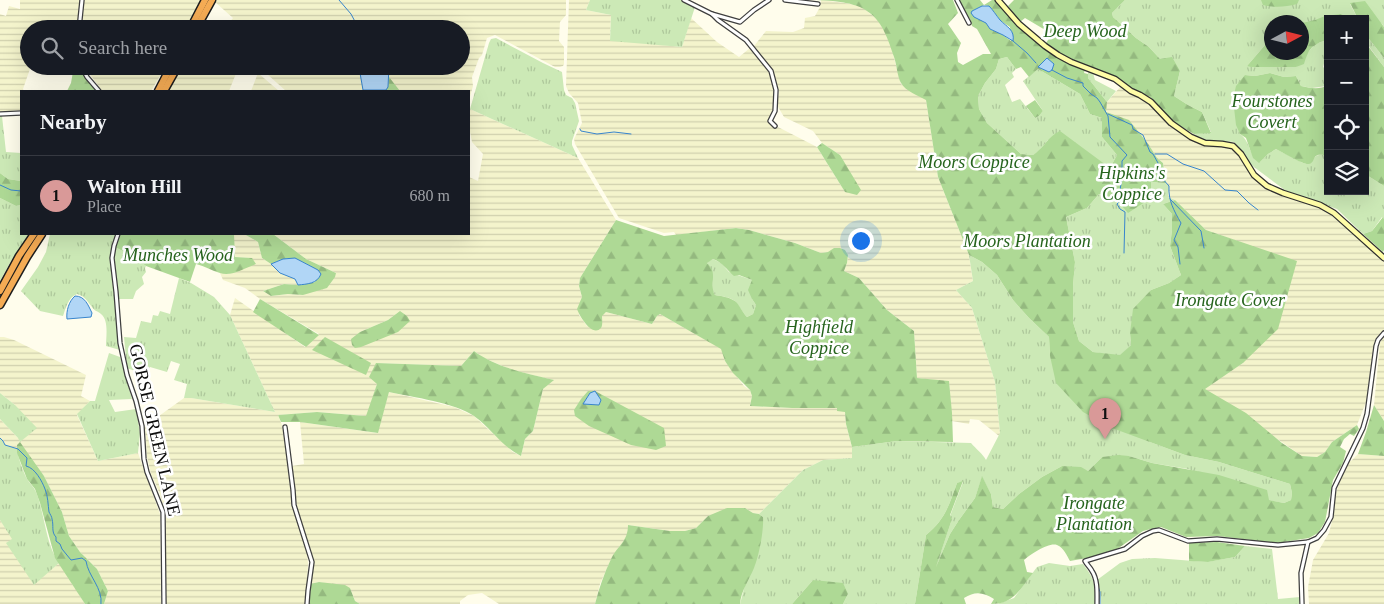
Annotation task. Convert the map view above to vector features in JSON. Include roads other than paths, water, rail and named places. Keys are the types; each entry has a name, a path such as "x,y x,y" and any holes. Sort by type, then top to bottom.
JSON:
{"highway":[{"path":"195,20 205,0"},
{"path":"201,20 212,0"},
{"path":"159,90 166,75"},
{"path":"165,90 173,75"},
{"path":"0,291 19,256 33,235"},
{"path":"0,305 26,257 41,235"}],"street":[{"path":"80,20 82,0"},
{"path":"684,0 712,14 740,22 769,0"},
{"path":"785,0 818,4"},
{"path":"957,0 969,23"},
{"path":"998,0 1019,24 1058,55 1070,62 1115,79 1131,91 1145,98 1171,123 1191,137 1205,143 1233,146 1241,154 1254,175 1263,183 1276,190 1313,202 1334,212 1384,258"},
{"path":"712,14 746,40 771,71 776,90 775,111 770,121 775,126"},
{"path":"86,75 97,90"},
{"path":"0,114 20,113"},
{"name":"GORSE GREEN LANE","path":"118,235 112,258 120,343 142,426 144,459 147,472 163,512 164,604"},
{"path":"1097,604 1095,577 1085,561 1125,549 1142,536 1153,531 1159,530 1188,540 1217,539 1278,546 1308,542 1320,534 1331,517 1334,488 1367,414 1376,346 1384,333"},
{"path":"285,427 294,490 294,506 312,562 307,604"},
{"path":"1302,604 1301,573 1308,542"}],"water":[{"path":"982,6 989,6 1010,29 1013,34 1013,41 990,29 986,23 974,17 971,13 972,11"},
{"path":"1047,58 1054,64 1049,72 1038,67"},
{"path":"360,75 389,75 386,90 363,90"},
{"path":"295,258 318,270 321,274 317,280 298,285 295,279 280,273 271,264 283,259"},
{"path":"75,296 86,302 92,313 91,317 67,319 68,306"},
{"path":"595,391 601,400 599,405 583,404 590,393"}],"waterway":[{"path":"339,0 354,20"},
{"path":"1013,41 1036,63"},
{"path":"1052,70 1067,78 1083,83 1083,86 1097,98 1108,116 1110,137 1127,155 1122,161 1120,201 1117,204 1125,212 1124,253"},
{"path":"1108,114 1132,125 1133,129 1143,135 1150,152 1158,163 1161,177 1169,186 1171,201 1181,223 1174,240 1178,247 1180,264"},
{"path":"580,129 581,131 597,134 614,132 631,134"},
{"path":"1155,154 1167,154 1183,164 1204,171 1225,190 1237,191 1258,210"},
{"path":"0,185 11,190 20,191"},
{"path":"1170,199 1201,231 1204,248"},
{"path":"0,438 5,445 18,449 27,458 26,466 32,469 40,479 47,495 56,541 71,560 82,558 86,561 89,572 98,587 101,604"},
{"path":"1098,586 1100,604"}],"place":[{"name":"Walton Hill","path":"1105,439"}],"park label":[{"name":"Deep Wood","path":"1085,31"},
{"name":"Fourstones Covert","path":"1272,111"},
{"name":"Moors Coppice","path":"974,162"},
{"name":"Hipkins's Coppice","path":"1132,183"},
{"name":"Moors Plantation","path":"1027,241"},
{"name":"Munches Wood","path":"178,255"},
{"name":"Irongate Cover","path":"1230,300"},
{"name":"Highfield Coppice","path":"819,337"},
{"name":"Irongate Plantation","path":"1094,513"}]}
